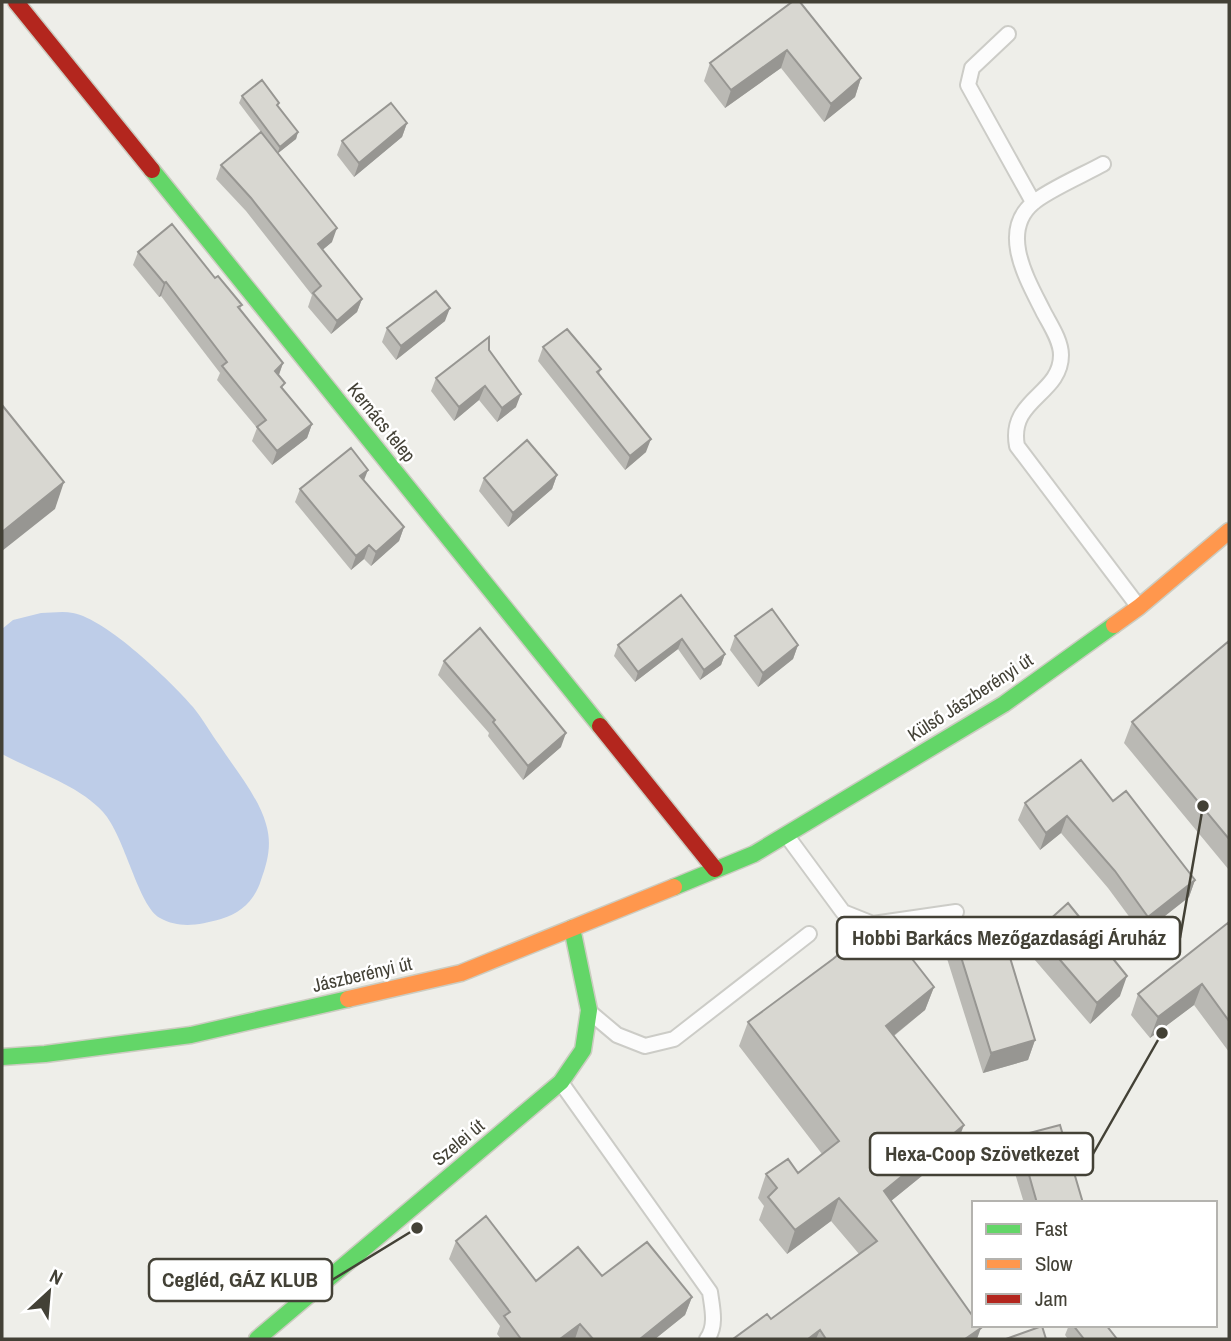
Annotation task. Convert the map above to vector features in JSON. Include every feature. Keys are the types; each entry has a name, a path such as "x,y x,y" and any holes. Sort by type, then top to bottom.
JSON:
{"street":[{"name":"Kernács telep","path":"16,2 715,869"},
{"name":"Külső Jászberényi út","path":"715,869 754,854 1004,704 1139,607 1229,531"},
{"name":"Jászberényi út","path":"2,1057 191,1035 461,973 715,869"},
{"name":"Szelei út","path":"257,1339 561,1083 583,1050 589,1010 572,928"}],"lane":[{"path":"1008,34 972,68 968,85 1033,202"},
{"path":"1103,164 1033,202 1022,215 1016,239 1023,270 1058,342 1061,355 1057,371 1049,384 1019,416 1014,432 1017,446 1139,607"},
{"path":"786,835 843,912 873,924 956,912"},
{"path":"589,1010 617,1035 645,1046 674,1039 809,934"},
{"path":"561,1083 710,1292 713,1314 711,1334 707,1339"}],"water":[{"path":"69,612 87,618 137,652 193,707 252,794 263,814 268,831 266,866 251,900 235,913 221,919 182,925 160,918 145,900 118,837 103,812 69,786 2,754 2,629 13,620 41,613"}],"building":[{"path":"792,2 800,2 861,78 831,104 787,50 731,90 710,63"},
{"path":"262,80 298,132 280,147 242,96"},
{"path":"391,103 407,123 359,163 342,141"},
{"path":"261,132 337,228 318,244 362,299 337,321 313,293 321,286 251,198 221,165"},
{"path":"172,224 215,278 218,276 242,305 238,307 283,363 275,371 285,383 281,387 312,424 277,451 257,427 266,420 222,366 227,362 166,282 164,283 138,252"},
{"path":"436,291 450,308 401,346 387,328"},
{"path":"567,329 601,369 597,372 651,439 630,456 543,347"},
{"path":"489,337 489,350 521,394 502,408 485,386 459,407 436,378"},
{"path":"2,405 64,482 2,532"},
{"path":"527,440 557,475 513,513 484,478"},
{"path":"351,448 368,470 360,476 404,527 376,552 369,545 356,556 300,489"},
{"path":"681,595 725,654 704,670 682,639 638,672 618,645"},
{"path":"772,609 798,645 763,673 735,636"},
{"path":"480,628 566,733 528,766 493,722 495,720 444,661"},
{"path":"1229,641 1229,839 1132,722"},
{"path":"1081,760 1113,801 1126,791 1195,880 1148,917 1115,871 1067,816 1046,833 1025,803"},
{"path":"1068,903 1127,976 1097,1003 1036,932"},
{"path":"998,918 1035,1040 991,1053 952,928"},
{"path":"881,919 934,987 886,1026 964,1125 884,1191 972,1315 972,1327 981,1328 965,1339 826,1339 820,1330 808,1339 733,1339 767,1314 771,1319 877,1241 839,1198 795,1230 768,1197 777,1188 766,1174 788,1159 798,1173 839,1141 748,1022 833,959"},
{"path":"1229,922 1229,1021 1202,984 1158,1017 1138,994"},
{"path":"1060,1125 1082,1201 1036,1201 1018,1136"},
{"path":"486,1216 536,1281 578,1247 602,1276 647,1242 692,1297 640,1339 593,1339 580,1324 560,1339 521,1339 504,1316 510,1312 456,1241"},
{"path":"1042,1327 1046,1339 1006,1339"},
{"path":"1075,1327 1108,1327 1117,1339 1084,1339"}],"traffic: fast":[{"path":"152,170 600,726"},
{"path":"674,887 754,854 1004,704 1114,625"},
{"path":"257,1339 561,1082 583,1050 589,1010 572,928"},
{"path":"2,1057 191,1035 348,999"}],"traffic: slow":[{"path":"1114,625 1229,531"},
{"path":"348,999 461,973 674,887"}],"traffic: jam":[{"path":"16,2 152,170"},
{"path":"600,726 715,869"}],"place":[{"name":"Hobbi Barkács Mezőgazdasági Áruház","path":"1203,806"},
{"name":"Hexa-Coop Szövetkezet","path":"1162,1033"},
{"name":"Cegléd, GÁZ KLUB","path":"417,1228"}]}
